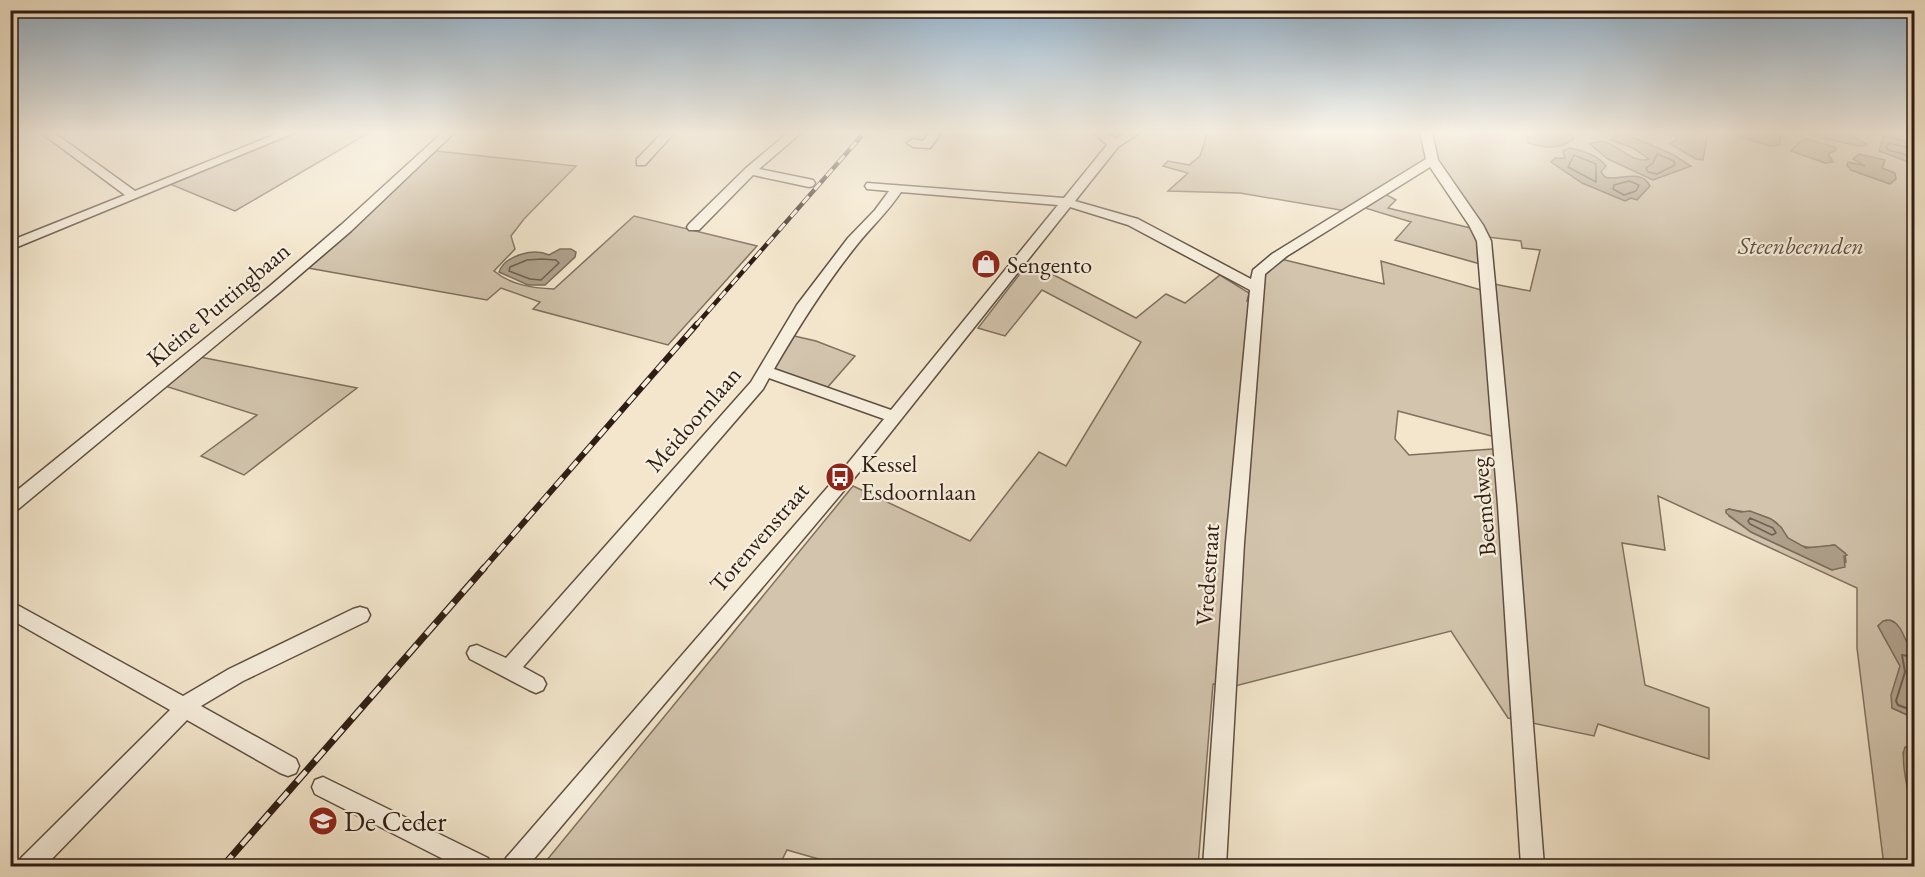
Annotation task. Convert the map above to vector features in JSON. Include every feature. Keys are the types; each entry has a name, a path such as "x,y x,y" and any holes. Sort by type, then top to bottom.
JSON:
{"street":[{"path":"103,173 134,195"},
{"path":"10,246 188,173"},
{"name":"Kleine Puttingbaan","path":"11,505 275,289 405,173"},
{"path":"694,227 748,173"},
{"path":"759,173 809,183"},
{"name":"Torenvenstraat","path":"514,867 569,799 846,477 1090,173"},
{"path":"871,186 1066,202 1133,222 1238,277 1257,283 1258,273 1266,264 1413,173"},
{"name":"Beemdweg","path":"1441,173 1484,241 1507,505 1533,867"},
{"name":"Meidoornlaan","path":"509,669 742,403 766,372 802,308 846,248 880,213 898,188"},
{"name":"Vredestraat","path":"1215,867 1235,543 1257,283"},
{"path":"766,372 894,417"},
{"path":"10,609 288,766"},
{"path":"29,867 183,708 217,685 360,615"},
{"path":"477,653 536,684"},
{"path":"322,787 480,867"}],"green space":[{"path":"198,173 300,173 235,211 170,184"},
{"path":"412,173 569,173 524,219 511,236 515,249 494,271 507,280 522,285 554,289 634,216 757,246 668,345 533,309 540,302 501,288 487,300 308,268"},
{"name":"Steenbeemden","path":"1188,173 1419,173 1385,194 1396,200 1388,208 1475,229 1443,173 1914,173 1914,652 1894,622 1886,620 1878,626 1900,666 1892,708 1914,718 1914,749 1910,747 1903,752 1910,803 1914,806 1914,866 1884,866 1857,648 1857,588 1658,496 1665,550 1622,543 1645,685 1709,708 1709,759 1598,724 1594,736 1508,718 1451,631 1235,686 1213,684 1198,866 843,866 787,850 779,866 542,866 853,486 970,541 1039,452 1066,466 1141,342 1042,290 1005,336 978,328 1029,262 1136,318 1166,294 1185,303 1220,275 1249,293 1247,301 1262,303 1266,270 1281,259 1384,284 1381,261 1481,290 1494,284 1530,291 1540,250 1522,248 1521,241 1479,236 1480,264 1395,240 1411,222 1362,207 1352,212 1240,193 1168,191","holes":["1398,411 1495,437 1506,448 1409,455 1395,439","1729,509 1768,518 1779,526 1790,541 1796,544 1815,547 1834,545 1845,553 1846,562 1832,570 1751,532 1729,516"]},
{"path":"790,335 816,341 855,356 826,389 773,369"},
{"path":"200,357 357,388 244,475 201,456 257,415 165,386"}],"water":[{"path":"1567,173 1602,173 1605,177 1611,178 1635,176 1646,180 1650,186 1637,200 1631,198 1625,201 1582,183"},
{"path":"1638,173 1672,173 1653,180"},
{"path":"1859,173 1895,173 1896,179 1890,184"},
{"path":"560,249 571,249 576,252 575,257 545,285 528,285 499,272 507,261 514,257 536,252 549,255"},
{"path":"1729,509 1741,512 1750,511 1771,519 1781,527 1788,538 1806,548 1835,545 1847,555 1844,556 1845,567 1832,570 1751,532 1726,513"},
{"path":"1890,620 1899,626 1914,652 1914,718 1892,708 1891,695 1900,666 1878,626 1883,621"},
{"path":"1905,747 1914,749 1914,806 1910,803 1905,774 1903,759"}],"railway":[{"path":"696,325 829,173"},
{"path":"483,569 697,324"},
{"path":"223,866 484,568"}],"place":[{"name":"Sengento","path":"986,264"},
{"name":"Kessel Esdoornlaan","path":"840,477"},
{"name":"De Ceder","path":"323,821"}]}
